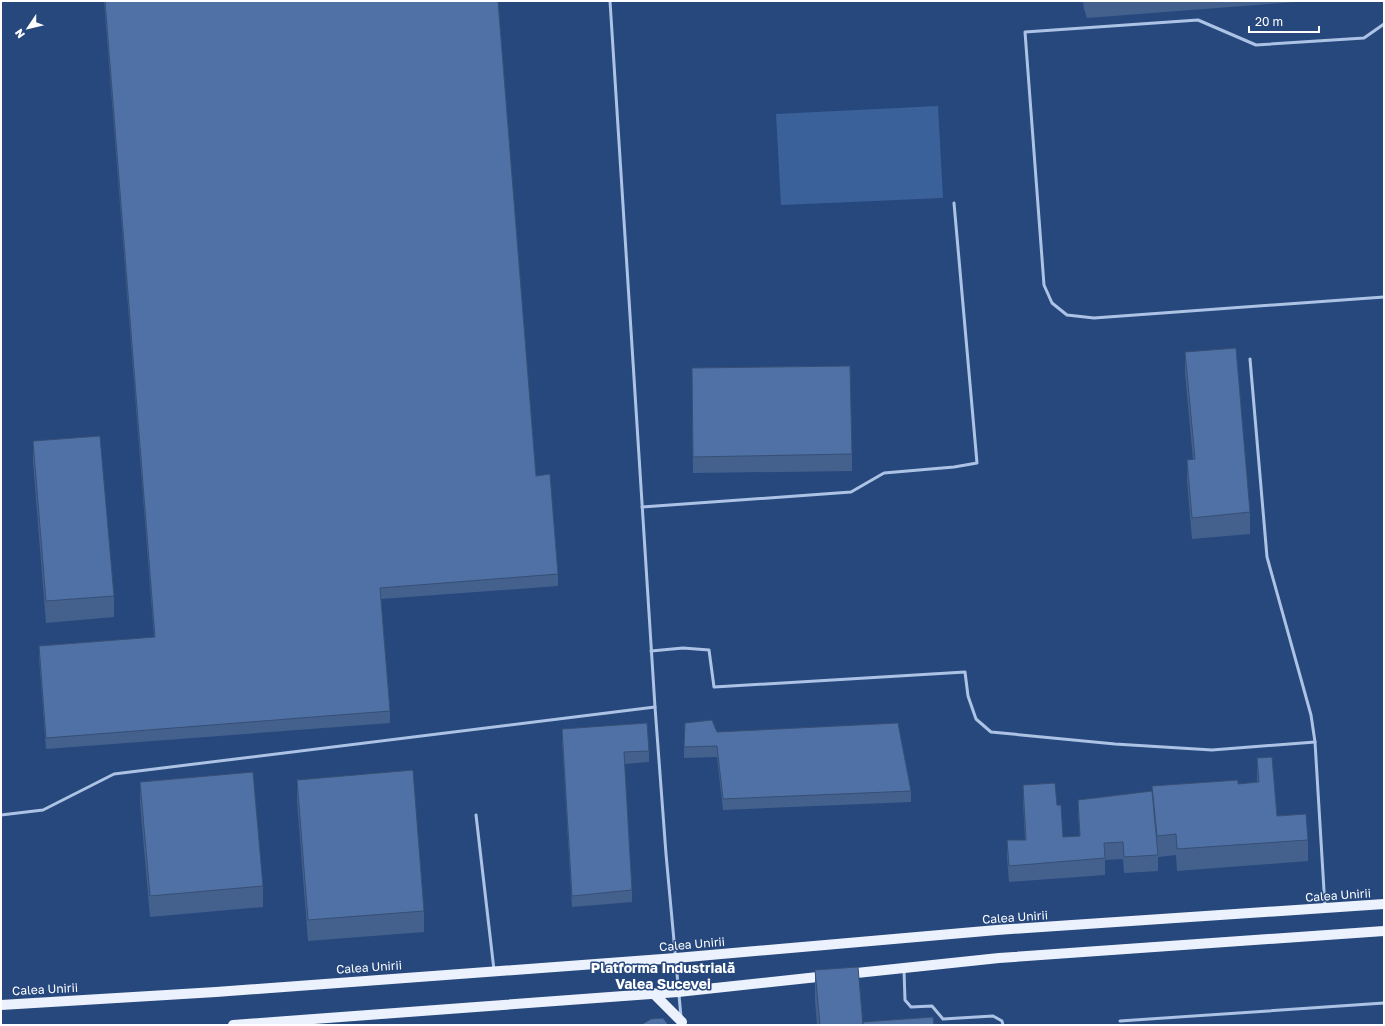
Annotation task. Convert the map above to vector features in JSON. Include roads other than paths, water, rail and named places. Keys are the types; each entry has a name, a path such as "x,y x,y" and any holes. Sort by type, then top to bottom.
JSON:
{"main road":[{"name":"Calea Unirii","path":"1,1005 216,992 676,958 997,930 1384,904"},
{"path":"233,1025 678,992 999,958 1384,931"},
{"path":"653,993 682,1023"}],"lane":[{"path":"610,1 651,651 678,992 682,1023"},
{"path":"1384,24 1364,38 1256,45 1198,20 1187,22 1025,32 1044,285 1052,303 1067,315 1094,318 1384,297"},
{"path":"642,507 852,492 884,473 954,467 977,463 954,203"},
{"path":"1250,359 1267,557 1311,715 1315,742 1325,909"},
{"path":"651,651 683,648 709,650 714,687 966,672 968,696 976,719 991,732 1115,744 1212,750 1315,742"},
{"path":"1,815 43,810 114,774 655,707"},
{"path":"476,815 494,971"},
{"path":"904,968 905,1000 911,1007 932,1006 943,1019 993,1016 1002,1021 1003,1025"},
{"path":"1120,1022 1384,1003"}],"district":[{"name":"Platforma Industrială Valea Sucevei","path":"663,976"}]}
